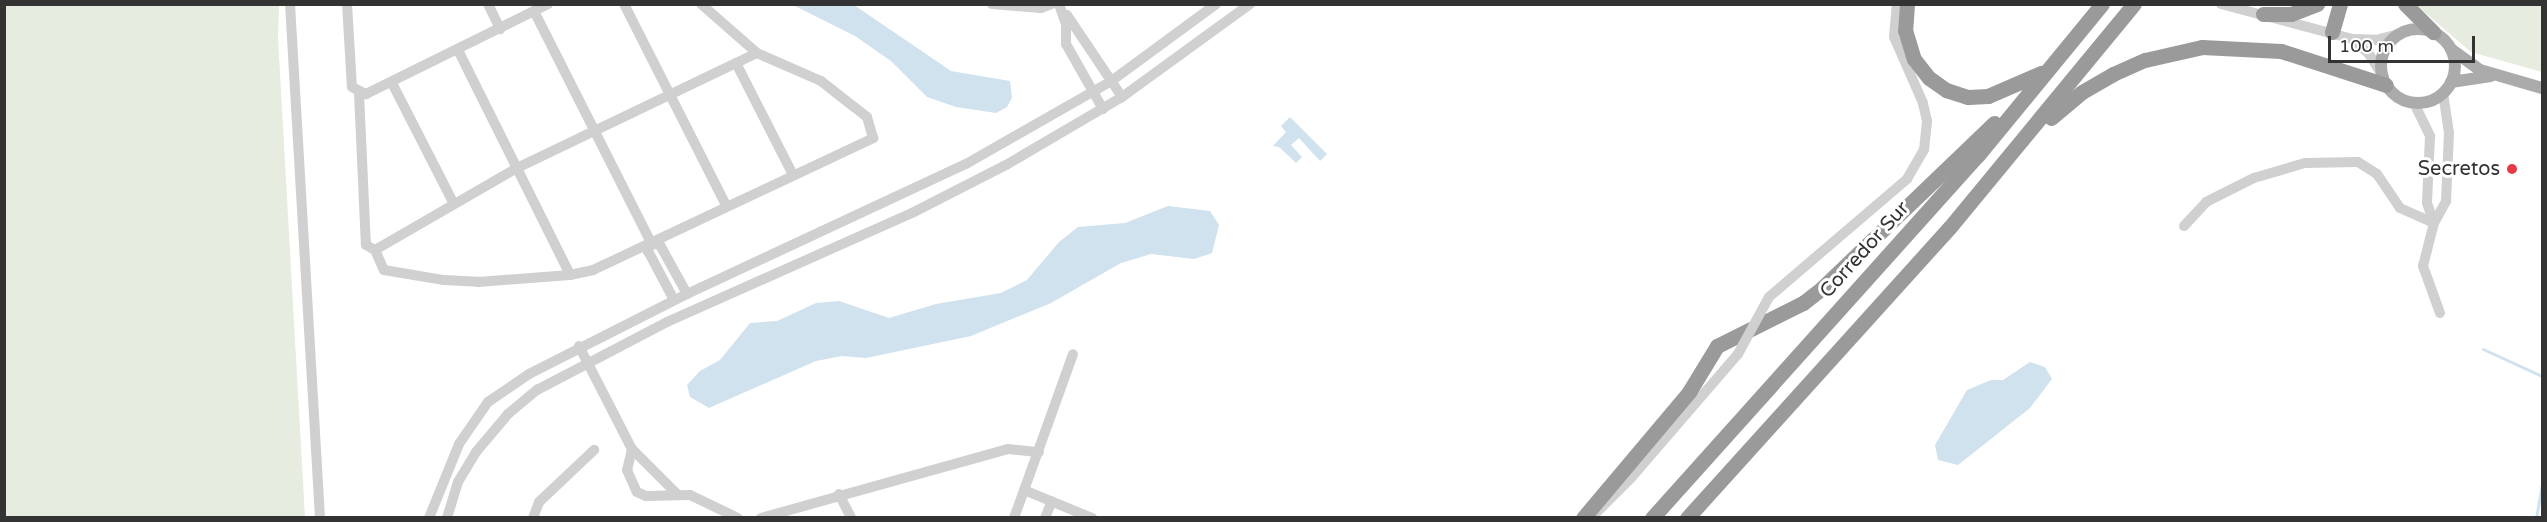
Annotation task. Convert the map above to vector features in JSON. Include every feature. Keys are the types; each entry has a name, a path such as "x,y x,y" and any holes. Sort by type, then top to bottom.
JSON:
{"highway":[{"path":"1907,4 1905,30 1911,53 1929,78 1946,90 1968,97 1998,94 2051,67"},
{"name":"Corredor Sur","path":"1652,518 1964,171 2102,4"},
{"path":"1687,518 1950,227 2134,4"},
{"path":"2264,14 2291,14 2317,4"},
{"path":"2332,32 2340,4"},
{"path":"2405,4 2433,32"},
{"path":"2005,161 2066,104 2096,83 2145,60 2183,50 2224,45 2281,51 2384,79"},
{"path":"1583,518 1689,392 1717,346 1803,303 1821,289 2032,89"}],"main road":[{"path":"2450,48 2455,65 2451,82 2443,93 2414,103 2398,97 2384,79 2384,50 2399,34 2410,30 2433,32 2480,70 2542,88"},
{"path":"2451,82 2505,76"}],"street":[{"path":"290,4 320,518"},
{"path":"347,4 352,87 359,93 366,94 459,52 548,4"},
{"path":"488,4 500,29"},
{"path":"624,4 726,205"},
{"path":"359,93 366,245 375,250 384,270 444,280 478,282 570,275 593,270 726,205 873,138 874,130 867,117 821,81 757,53 701,4"},
{"path":"992,4 1041,8 1052,4"},
{"path":"1060,4 1122,97"},
{"path":"1060,4 1066,24 1066,44 1103,109"},
{"path":"429,518 459,444 488,402 579,346 966,164 1110,82 1216,4"},
{"path":"447,518 458,482 508,414 537,390 589,360 667,322 912,213 1006,165 1122,97 1250,4"},
{"path":"1591,518 1639,469 1738,354 1769,297 1907,178 1924,150 1927,121 1923,103 1894,37 1897,4"},
{"path":"2221,4 2353,39 2376,40 2399,34"},
{"path":"534,11 651,243 648,251 674,300"},
{"path":"2353,39 2384,79"},
{"path":"459,52 570,275"},
{"path":"375,250 453,202 517,168 757,53"},
{"path":"736,63 793,175"},
{"path":"392,83 453,202"},
{"path":"2440,314 2423,266 2434,223 2446,201 2449,133 2443,93"},
{"path":"2414,103 2430,136 2427,203 2434,223"},
{"path":"2184,226 2206,202 2254,178 2305,163 2358,162 2377,174 2400,208 2434,223"},
{"path":"651,243 660,245 687,294"},
{"path":"579,346 589,360 607,405 632,449 677,494"},
{"path":"1014,518 1073,354"},
{"path":"632,449 627,470 637,492 646,496 677,494 703,500 738,518"},
{"path":"761,518 839,494 1008,449 1039,453"},
{"path":"533,518 539,502 594,450"},
{"path":"1024,490 1092,518"},
{"path":"839,494 851,518"},
{"path":"1045,518 1052,501"}],"shaded area":[{"path":"4,5 279,5 278,38 305,517 5,517"},
{"path":"2416,5 2542,5 2542,72 2471,52"}],"water":[{"path":"793,5 854,5 951,71 1010,81 1012,98 1007,107 996,113 956,107 927,97 891,61 855,36"},
{"path":"1290,117 1327,154 1320,161 1299,138 1291,145 1302,157 1296,163 1279,147 1273,146 1286,132 1281,126"},
{"path":"1168,206 1210,211 1219,225 1212,253 1194,259 1151,254 1121,263 1051,303 971,336 866,358 842,356 816,361 709,408 690,397 687,385 700,371 720,360 750,323 777,321 816,303 839,301 889,318 936,304 1001,293 1027,280 1059,242 1078,227 1125,223"},
{"path":"2030,362 2045,367 2052,379 2030,408 1958,465 1938,460 1935,445 1967,390 1991,380 2003,380"}],"waterway":[{"path":"2483,349 2542,376"},
{"path":"2536,518 2542,483"}],"place":[{"name":"Secretos","path":"2512,169"}]}
